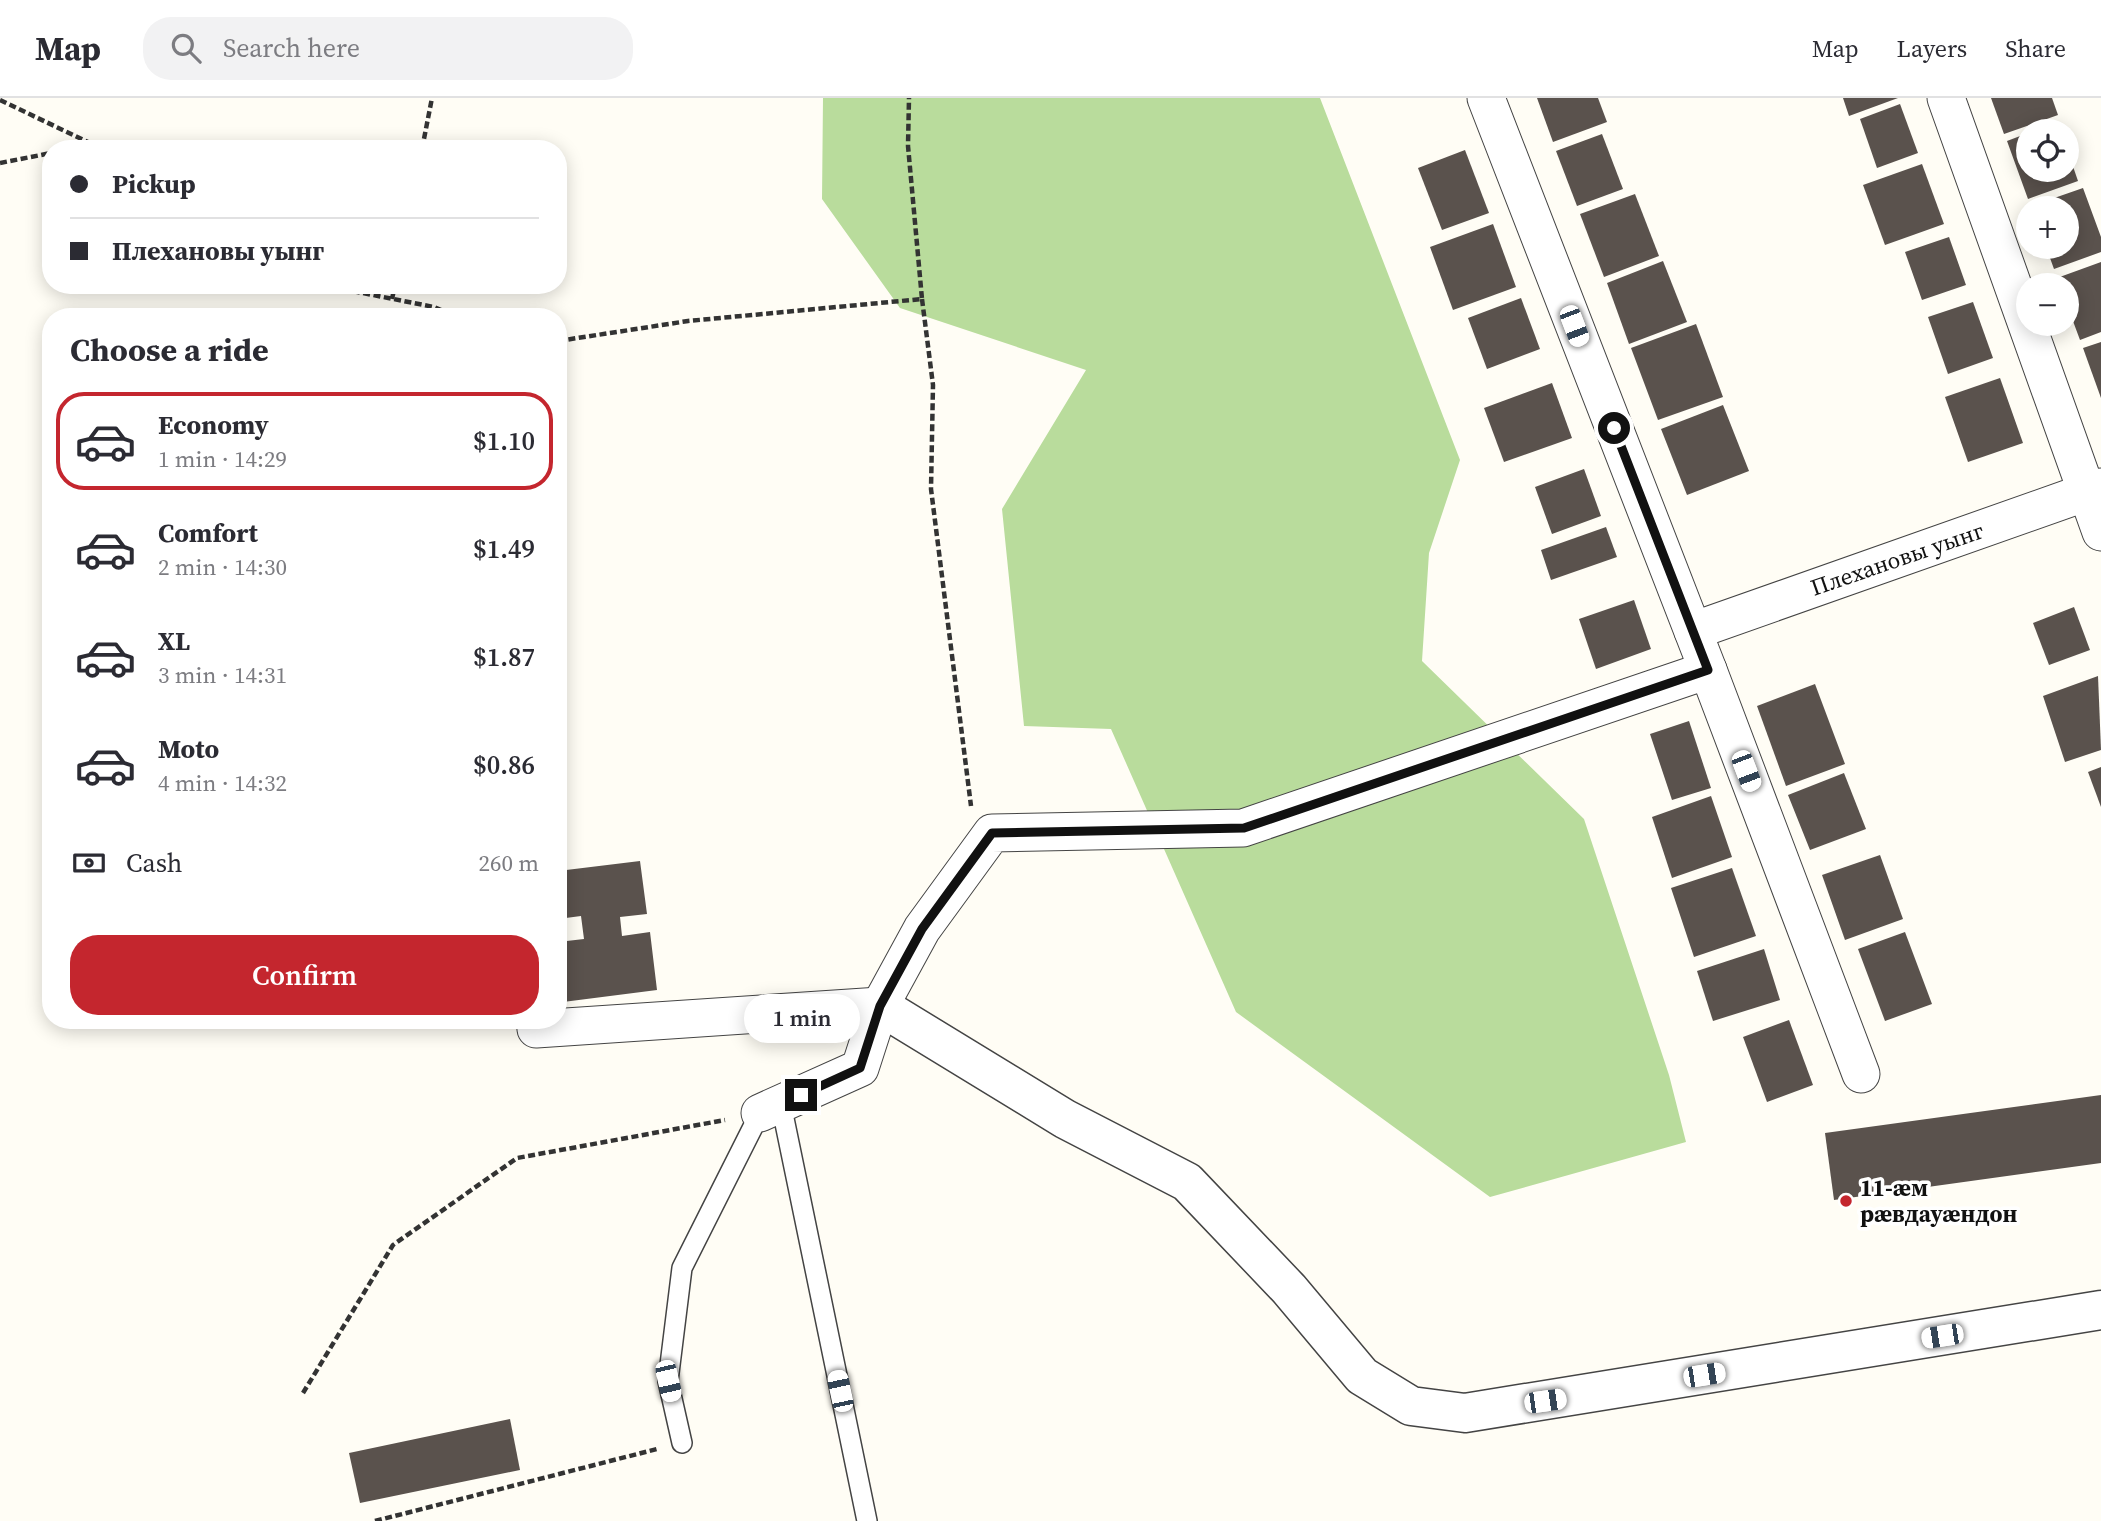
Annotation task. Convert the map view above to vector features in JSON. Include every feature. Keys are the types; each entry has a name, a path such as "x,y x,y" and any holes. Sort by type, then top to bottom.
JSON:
{"street":[{"path":"1486,98 1861,1074"},
{"path":"1946,98 2095,489 2101,532"},
{"name":"Плехановы уынг","path":"1693,631 2095,489"},
{"path":"771,1109 860,1068 880,1006 922,929 992,833 1244,828 1708,670"},
{"path":"567,1027 880,1006 1065,1119 1187,1182 1289,1289 1362,1376 1411,1406 1465,1413 2101,1310"}],"lane":[{"path":"682,1443 668,1381 682,1268 771,1109"},
{"path":"771,1109 867,1521"}],"path":[{"path":"424,140 432,98"},
{"path":"909,98 908,146 933,385 931,489 971,808 992,833"},
{"path":"0,100 84,140"},
{"path":"0,163 42,155"},
{"path":"368,294 436,308"},
{"path":"393,299 394,294"},
{"path":"567,340 688,321 922,299"},
{"path":"303,1393 393,1245 517,1158 771,1109"},
{"path":"375,1521 682,1443"}],"green space":[{"path":"823,98 1320,98 1460,460 1429,553 1422,661 1584,819 1669,1075 1686,1142 1490,1197 1236,1012 1111,729 1024,726 1002,509 1086,370 900,308 822,199"}],"building":[{"path":"1537,98 1598,98 1607,122 1553,142"},
{"path":"1843,98 1898,98 1849,116"},
{"path":"1991,98 2052,98 2058,115 2047,119 2016,119 2016,130 2004,134"},
{"path":"1900,104 1918,153 1877,168 1860,119"},
{"path":"1602,134 1623,189 1577,206 1556,151"},
{"path":"2016,138 2016,166 2007,141"},
{"path":"1465,150 1489,213 1442,230 1418,168"},
{"path":"1922,164 1944,224 1885,245 1863,185"},
{"path":"2022,182 2075,182 2036,196 2027,196"},
{"path":"2083,188 2101,237 2101,252 2054,269 2050,259 2079,259 2079,196 2060,196"},
{"path":"1635,194 1659,256 1604,277 1580,214"},
{"path":"1493,224 1516,287 1453,310 1430,247"},
{"path":"1949,237 1966,285 1922,300 1905,252"},
{"path":"1663,261 1687,322 1629,344 1607,283"},
{"path":"2101,262 2101,332 2080,340 2079,273 2071,273"},
{"path":"1521,298 1540,349 1487,369 1468,318"},
{"path":"1973,302 1993,358 1948,374 1928,317"},
{"path":"1696,324 1723,397 1658,420 1631,348"},
{"path":"2101,342 2101,398 2083,348"},
{"path":"2000,378 2023,443 1968,462 1945,397"},
{"path":"1552,383 1572,438 1504,462 1484,408"},
{"path":"1723,405 1749,471 1687,495 1661,429"},
{"path":"1584,469 1601,516 1552,534 1535,487"},
{"path":"1606,527 1617,557 1551,580 1541,550"},
{"path":"1634,600 1651,649 1596,669 1579,619"},
{"path":"2074,607 2090,650 2049,665 2033,623"},
{"path":"2098,676 2101,750 2065,762 2043,696"},
{"path":"1815,684 1845,764 1786,786 1757,706"},
{"path":"1689,721 1711,788 1672,800 1650,734"},
{"path":"2101,767 2101,807 2088,772"},
{"path":"1844,773 1866,829 1810,850 1788,795"},
{"path":"1711,796 1732,857 1672,878 1652,817"},
{"path":"1880,855 1903,919 1845,940 1822,875"},
{"path":"640,861 647,914 620,917 622,936 650,932 657,990 567,1001 567,941 584,939 581,916 567,918 567,870"},
{"path":"1732,868 1756,936 1694,957 1671,888"},
{"path":"1905,932 1932,1004 1885,1021 1858,949"},
{"path":"1764,949 1780,1000 1713,1021 1697,971"},
{"path":"1789,1020 1813,1085 1767,1102 1743,1037"},
{"path":"2101,1095 2101,1163 1834,1200 1825,1133"},
{"path":"510,1419 520,1470 360,1503 349,1453"}],"place":[{"name":"11-æм рӕвдауӕндон","path":"1846,1201"}],"route":[{"path":"801,1095 860,1068 880,1006 922,929 992,833 1244,828 1708,670 1614,428"}]}
